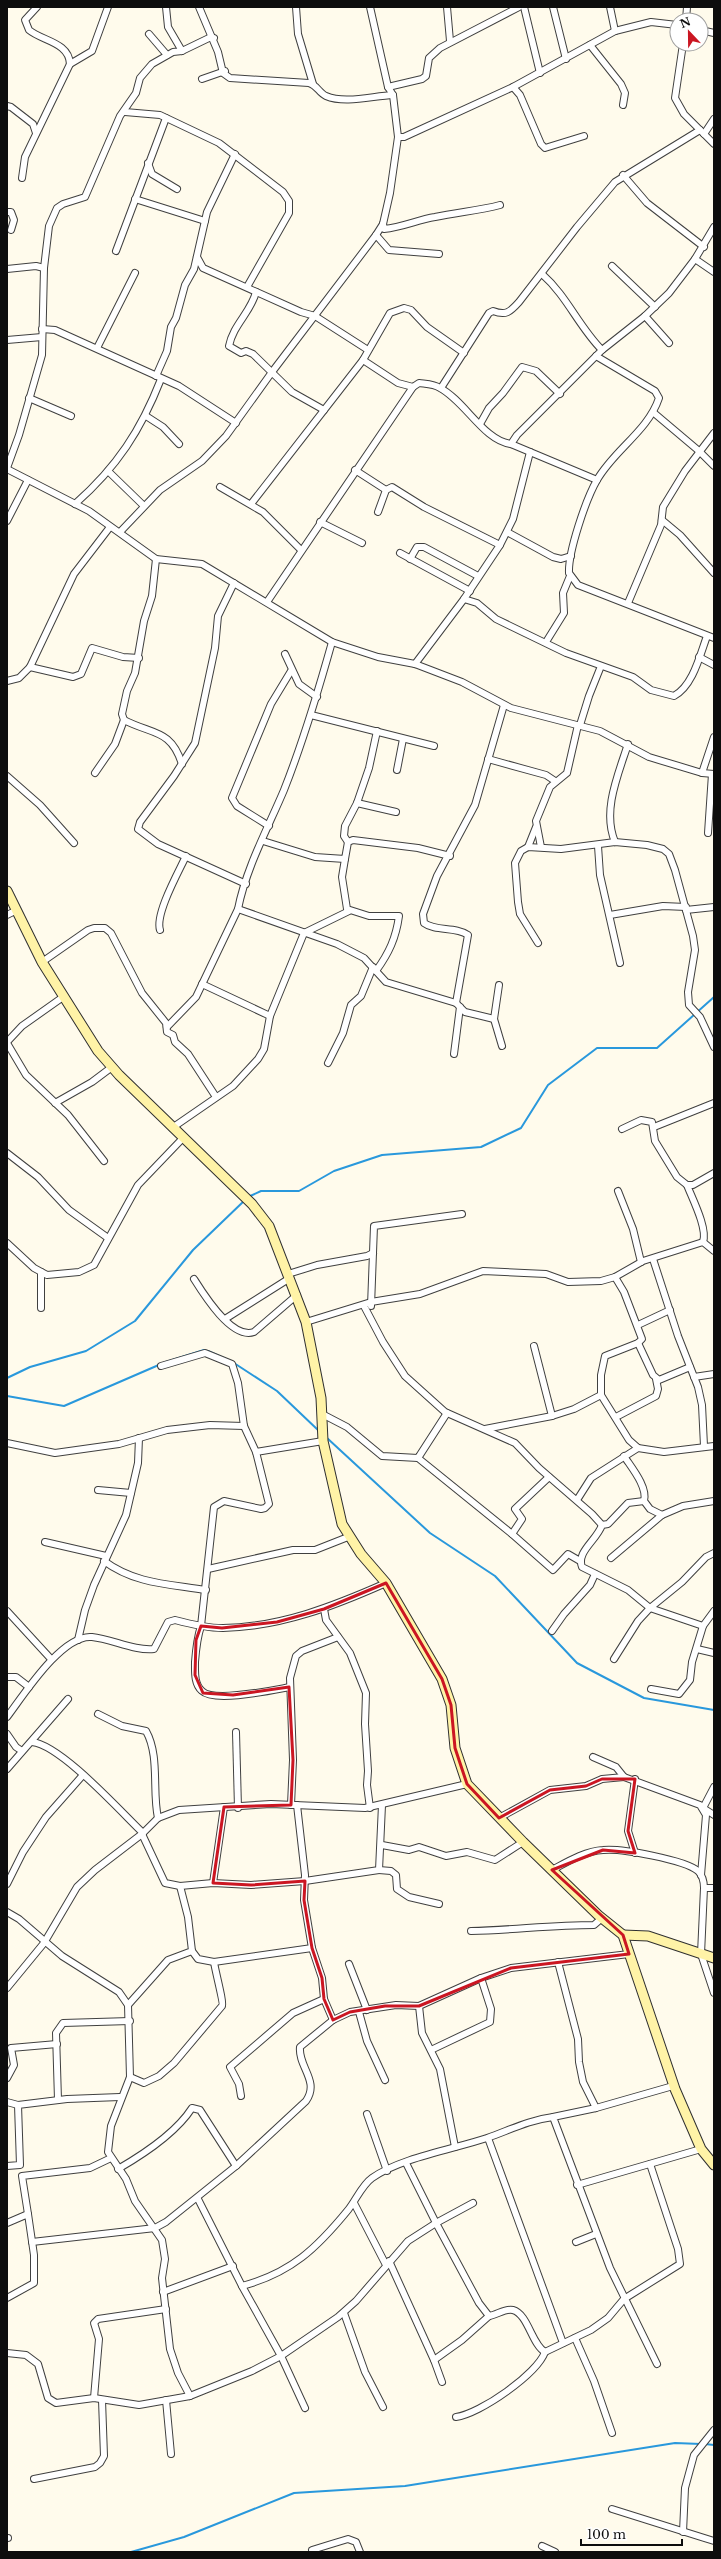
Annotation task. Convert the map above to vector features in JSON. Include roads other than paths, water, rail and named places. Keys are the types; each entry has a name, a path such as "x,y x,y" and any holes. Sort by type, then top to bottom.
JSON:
{"street":[{"path":"37,7 25,20 29,30 55,42 67,53 70,64"},
{"path":"22,178 24,158 70,64 92,51 108,7"},
{"path":"166,7 168,27 182,51"},
{"path":"199,7 211,37 215,41 225,69 223,72"},
{"path":"296,7 298,34 314,84 324,96 331,98 393,95"},
{"path":"120,532 160,490 202,461 236,423 272,372 383,224 390,194 398,137 393,95 388,87 370,7"},
{"path":"447,7 450,41"},
{"path":"388,87 422,79 426,76 429,58 450,41 519,7"},
{"path":"524,7 540,73"},
{"path":"553,7 566,59"},
{"path":"610,7 615,31"},
{"path":"398,137 404,138 513,87 615,31 651,22 669,23"},
{"path":"149,34 167,55"},
{"path":"211,37 182,51 173,52 152,64 140,78 136,93 125,112 120,116 85,197 63,204 52,216 48,226 44,268 42,355 7,469 75,504 120,532 156,559 202,564 332,642 378,657 415,664 462,682 504,705 600,731 628,744 649,757 702,773 713,774 708,833"},
{"path":"590,45 621,84 625,93 623,105"},
{"path":"682,52 675,98 684,114 714,144"},
{"path":"223,72 230,78 264,79 314,84"},
{"path":"202,79 223,72"},
{"path":"513,87 520,94 541,144 545,148 584,136"},
{"path":"7,106 11,107 33,124 36,133"},
{"path":"125,112 139,112 166,118 219,143 283,192 289,201 289,213 247,288"},
{"path":"116,251 166,118"},
{"path":"441,388 489,313 493,312 503,315 510,312 542,274 577,226 623,175 702,132 714,119"},
{"path":"75,504 108,471 132,440 146,416 167,351 171,327 176,318 185,285 194,269 207,212 235,154"},
{"path":"148,163 152,174 177,189"},
{"path":"623,175 646,202 704,247"},
{"path":"135,199 205,221"},
{"path":"383,224 384,229 405,227 431,217 483,210 500,205"},
{"path":"7,212 11,212 14,220 11,230"},
{"path":"511,444 517,435 560,394 602,350 655,307 704,247 714,227"},
{"path":"376,235 389,250 439,254"},
{"path":"197,257 203,268"},
{"path":"695,259 714,272"},
{"path":"7,269 36,266 44,268"},
{"path":"612,266 655,307"},
{"path":"194,269 203,268 315,316 368,350"},
{"path":"97,348 135,272"},
{"path":"542,274 570,304 590,337 602,350"},
{"path":"256,292 254,303 240,322 229,346 242,353 246,351 253,354 292,392 324,410"},
{"path":"251,504 363,360 390,313 404,308 411,310 427,328 464,353"},
{"path":"645,316 669,343"},
{"path":"42,329 55,330 179,386 236,423"},
{"path":"7,340 42,337"},
{"path":"546,642 564,613 562,593 570,576 569,565 571,556 597,480 654,413 659,398 655,391 596,356"},
{"path":"363,360 398,383 413,386"},
{"path":"480,424 488,408 503,393 522,367 536,371 560,394"},
{"path":"267,602 413,386 419,383 441,388 468,410 497,441 511,444 597,480"},
{"path":"29,398 71,416"},
{"path":"654,413 699,450 714,466"},
{"path":"146,416 163,427 179,444"},
{"path":"628,603 662,520 663,507 699,450 714,433"},
{"path":"415,664 464,599 500,545 513,519 530,452"},
{"path":"355,470 386,490"},
{"path":"108,471 144,506"},
{"path":"7,521 28,480"},
{"path":"220,487 263,512 301,550"},
{"path":"378,512 386,490 392,487 424,507 500,545"},
{"path":"662,520 680,535 714,572"},
{"path":"320,522 362,543"},
{"path":"7,681 19,678 30,667 74,574 110,527"},
{"path":"507,532 553,557 561,559 571,556"},
{"path":"410,559 417,547 424,547 478,576"},
{"path":"400,553 470,590"},
{"path":"95,773 115,744 124,720 122,714 127,691 135,673 139,658 144,621 152,596 156,559"},
{"path":"570,576 578,585 616,601 628,603 714,638"},
{"path":"234,583 218,616 215,648 196,736 191,751 140,822 138,829 158,844 246,884"},
{"path":"464,599 476,603 496,619 566,653 633,677 651,690 674,696 681,692 689,681 707,636"},
{"path":"167,1027 196,997 238,909 246,884 311,715 332,642"},
{"path":"30,667 73,677 81,674 92,648 123,657 139,658"},
{"path":"285,654 291,670 299,684 316,697"},
{"path":"699,657 714,665"},
{"path":"528,847 550,787 555,781 567,773 579,725 589,696 602,666"},
{"path":"269,826 237,806 232,798 257,743 271,704 291,670"},
{"path":"454,1054 458,1005 468,935 463,931 428,926 424,923 423,914 437,876 450,856 475,805 504,705"},
{"path":"311,715 434,746"},
{"path":"124,720 166,737 177,748 182,764"},
{"path":"328,1063 343,1033 351,1005 361,996 374,969 389,952 397,933 399,916 369,916 349,911 345,906 342,877 348,842 344,836 345,826 357,803 369,768 377,731"},
{"path":"702,773 714,737"},
{"path":"397,770 403,739"},
{"path":"615,842 611,833 610,817 612,793 628,744"},
{"path":"177,748 191,751"},
{"path":"488,759 546,776 555,781"},
{"path":"7,776 40,804 74,843"},
{"path":"357,803 396,812"},
{"path":"536,827 541,847"},
{"path":"348,842 360,840 418,848 450,856"},
{"path":"263,841 315,857 345,859"},
{"path":"538,943 520,914 515,863 521,851 528,847 561,849 598,846 615,842 647,845 663,849 668,854 686,908 695,950 688,992 689,1005 700,1017 714,1047"},
{"path":"598,846 600,875 620,963"},
{"path":"160,930 158,924 186,856"},
{"path":"7,890 42,962 98,1051 172,1128 252,1204 269,1226 306,1322 322,1414 323,1441 334,1497 348,1536 386,1583 442,1679 451,1706 455,1748 467,1784 523,1842 602,1918 623,1935 673,2086 701,2149 712,2160"},
{"path":"610,915 663,906 714,908"},
{"path":"238,909 304,932 351,951 364,958 386,982 458,1005 466,1012 494,1019"},
{"path":"7,915 17,910"},
{"path":"172,1128 233,1086 258,1059 264,1049 270,1016 304,932 349,911"},
{"path":"42,962 88,930 94,928 105,928 111,933 142,993 167,1027 167,1032 173,1035 175,1042 185,1050 216,1097"},
{"path":"202,984 270,1016"},
{"path":"499,985 494,1019 502,1046"},
{"path":"63,997 22,1026 7,1043 26,1075 68,1115 104,1161"},
{"path":"55,1103 92,1082 112,1067"},
{"path":"654,1127 714,1102"},
{"path":"622,1129 641,1120 649,1121 654,1127"},
{"path":"654,1127 652,1130 655,1140 677,1177 687,1185 702,1225 705,1237 703,1242"},
{"path":"7,1243 25,1260 47,1275 79,1272 94,1265 138,1185 183,1138"},
{"path":"7,1153 38,1177 69,1210 108,1238"},
{"path":"687,1185 693,1185 714,1173"},
{"path":"618,1192 633,1229 641,1262"},
{"path":"370,1314 373,1253 372,1229 374,1226 462,1214"},
{"path":"703,1242 714,1251"},
{"path":"306,1322 364,1306 371,1302 420,1294 483,1271 546,1274 568,1282 587,1283 615,1277 641,1262 653,1259 680,1247 703,1242"},
{"path":"225,1319 289,1276 317,1265 367,1256 373,1253"},
{"path":"367,1256 372,1262"},
{"path":"653,1259 694,1377 702,1405 704,1446"},
{"path":"41,1272 41,1308"},
{"path":"615,1277 624,1292 638,1325 642,1339 638,1343 605,1356 601,1375 601,1395 616,1416 629,1440 638,1448 664,1452 714,1446"},
{"path":"194,1279 212,1307 240,1332 249,1334 254,1332 297,1296"},
{"path":"364,1306 370,1314 383,1342 405,1376 447,1413 484,1428 515,1443 602,1525"},
{"path":"638,1325 670,1310"},
{"path":"616,1416 656,1396 658,1389 656,1379 638,1343"},
{"path":"534,1346 552,1416"},
{"path":"161,1366 206,1353 232,1364 238,1383 244,1426 256,1452 269,1504 266,1508 261,1509 224,1501 214,1507 211,1519 206,1590 201,1626 196,1640 195,1675 197,1685 203,1693 212,1696 233,1695 290,1687"},
{"path":"656,1379 665,1379 690,1367"},
{"path":"694,1377 714,1374"},
{"path":"484,1428 552,1416 574,1410 601,1395"},
{"path":"418,1458 447,1413"},
{"path":"322,1414 347,1426 382,1456 418,1458 512,1534 553,1570 568,1554 580,1561"},
{"path":"7,1443 55,1452 119,1444 167,1430 210,1425 244,1426"},
{"path":"78,1640 85,1610 105,1558 126,1515 138,1463 139,1438"},
{"path":"256,1452 323,1441"},
{"path":"577,1500 591,1478 638,1448"},
{"path":"624,1456 637,1475 645,1495 644,1501 650,1509 662,1515"},
{"path":"512,1534 522,1519 515,1509 549,1476"},
{"path":"98,1490 130,1493"},
{"path":"602,1525 608,1524 628,1503 644,1501"},
{"path":"611,1558 662,1515 683,1506 714,1501"},
{"path":"602,1525 593,1542 581,1555 580,1561 582,1567 628,1590 650,1608 703,1626"},
{"path":"208,1569 293,1550 315,1550 348,1536"},
{"path":"45,1542 105,1558 124,1574 137,1579 206,1590"},
{"path":"614,1659 638,1621 650,1608 682,1582 706,1557 714,1553"},
{"path":"552,1631 564,1614 590,1585 595,1574"},
{"path":"7,1717 51,1659 78,1640 90,1637 154,1649 168,1622 175,1620 201,1626 222,1628 277,1622 324,1609 386,1583"},
{"path":"324,1609 326,1620 350,1654 366,1693 365,1724 368,1771 367,1785 370,1808"},
{"path":"7,1610 51,1659"},
{"path":"651,1689 679,1694 690,1680 703,1626 714,1611"},
{"path":"333,2020 324,1999 322,1978 312,1948 304,1900 305,1881 294,1805 290,1687 296,1656 302,1651 338,1637"},
{"path":"697,1649 714,1653"},
{"path":"7,1677 16,1677 29,1687"},
{"path":"7,1769 22,1751 32,1742 40,1729 68,1699"},
{"path":"98,1714 122,1726 146,1732 150,1738 155,1779 154,1802 158,1818"},
{"path":"236,1732 238,1808"},
{"path":"7,1734 16,1747 22,1751"},
{"path":"32,1742 41,1744 83,1775 143,1834 164,1884 180,1886 214,1882 251,1885 305,1881 379,1870 391,1871 396,1875 398,1889 409,1897 439,1904"},
{"path":"593,1756 616,1766 624,1777"},
{"path":"7,1884 23,1852 46,1816 83,1775"},
{"path":"499,1818 550,1790 586,1786 602,1779 624,1777 634,1779 678,1795 703,1808 714,1816"},
{"path":"634,1779 628,1831 635,1853"},
{"path":"7,1988 44,1943 77,1887 95,1870 143,1834 158,1818 179,1810 224,1807 238,1808 271,1804 370,1808 467,1784"},
{"path":"703,1808 714,1787"},
{"path":"379,1870 382,1845 382,1805"},
{"path":"214,1882 224,1807"},
{"path":"703,1808 706,1815 701,1875 704,1888 701,1954 714,1993"},
{"path":"382,1845 409,1850 419,1847 446,1856 467,1852 495,1860 523,1842"},
{"path":"552,1870 573,1859 603,1850 635,1853 686,1864 701,1875"},
{"path":"180,1886 188,1917 192,1951 198,1959 214,1962 312,1948"},
{"path":"704,1888 714,1888"},
{"path":"7,1912 19,1919 44,1943 119,1992 128,2005 130,2020 130,2077 126,2090 120,2098 109,2136 108,2152 135,2201 155,2228 164,2248 163,2292 170,2349 178,2373 190,2396"},
{"path":"471,1931 521,1929 552,1925 594,1925 602,1918"},
{"path":"623,1935 648,1936 714,1958"},
{"path":"128,2005 168,1960 192,1951"},
{"path":"32,2242 155,2228 198,2198 236,2166 302,2106 311,2094 311,2083 300,2055 300,2047 333,2020 350,2012 359,2012 396,2005 419,2006 481,1978 511,1968 536,1963 629,1954"},
{"path":"130,2077 144,2084 159,2076 222,2006 223,1999 218,1989 214,1962"},
{"path":"558,1962 578,2039 579,2062 583,2082 596,2108"},
{"path":"349,1964 367,2010"},
{"path":"431,2050 490,2022 491,2009 481,1978"},
{"path":"241,2096 239,2084 230,2067 293,2013 324,1999"},
{"path":"419,2006 422,2033 440,2069 455,2148"},
{"path":"359,2012 367,2041 385,2080"},
{"path":"58,2100 56,2033 63,2023 130,2020"},
{"path":"7,2078 14,2065 11,2048 57,2044"},
{"path":"242,2286 267,2280 299,2261 323,2242 372,2178 387,2171 406,2163 488,2138 520,2124 596,2108 673,2086"},
{"path":"7,2102 18,2105 58,2100 120,2098"},
{"path":"7,2298 34,2283 32,2242 20,2165 18,2105"},
{"path":"118,2169 185,2119 192,2108 200,2110 236,2166"},
{"path":"367,2114 387,2171"},
{"path":"553,2117 596,2234 624,2299 657,2364"},
{"path":"488,2138 563,2343"},
{"path":"577,2185 701,2149"},
{"path":"22,2176 90,2168 111,2158"},
{"path":"406,2163 479,2303 489,2316"},
{"path":"456,2417 477,2411 538,2365 545,2352 575,2338 608,2318 624,2299 680,2264 678,2249 650,2164"},
{"path":"7,2166 20,2165"},
{"path":"198,2198 242,2286 281,2356 305,2408"},
{"path":"354,2203 388,2263 434,2360 442,2382"},
{"path":"7,2353 26,2355 38,2364 48,2398 56,2403 94,2398 102,2400 111,2399 139,2404 190,2396 252,2371 281,2356 344,2312 408,2241 436,2223 473,2203"},
{"path":"7,2223 28,2214"},
{"path":"576,2242 596,2234"},
{"path":"163,2292 233,2266"},
{"path":"94,2398 99,2339 94,2323 98,2319 166,2309"},
{"path":"434,2360 462,2340 489,2316 508,2310 518,2313 539,2346 545,2352"},
{"path":"344,2312 365,2372 383,2407"},
{"path":"575,2338 594,2381 612,2433"},
{"path":"34,2479 95,2467 100,2463 104,2456 102,2400"},
{"path":"166,2400 171,2454"},
{"path":"683,2532 686,2488 694,2455 714,2430"},
{"path":"612,2509 714,2541"},
{"path":"312,2550 348,2539 356,2542 360,2552"},
{"path":"542,2546 555,2552"}],"waterway":[{"path":"248,1197 261,1191 299,1191 334,1171 382,1155 481,1147 521,1128 548,1085 597,1048 657,1048 714,997"},
{"path":"7,1378 30,1367 86,1351 135,1321 193,1250 245,1200"},
{"path":"166,1362 204,1350"},
{"path":"208,1351 228,1360"},
{"path":"234,1363 277,1391 319,1431"},
{"path":"7,1396 64,1406 161,1364"},
{"path":"327,1438 430,1533 495,1576 577,1663 644,1698 714,1710"},
{"path":"131,2552 184,2537 294,2493 405,2486 675,2443 701,2444"},
{"path":"705,2444 714,2445"}]}
